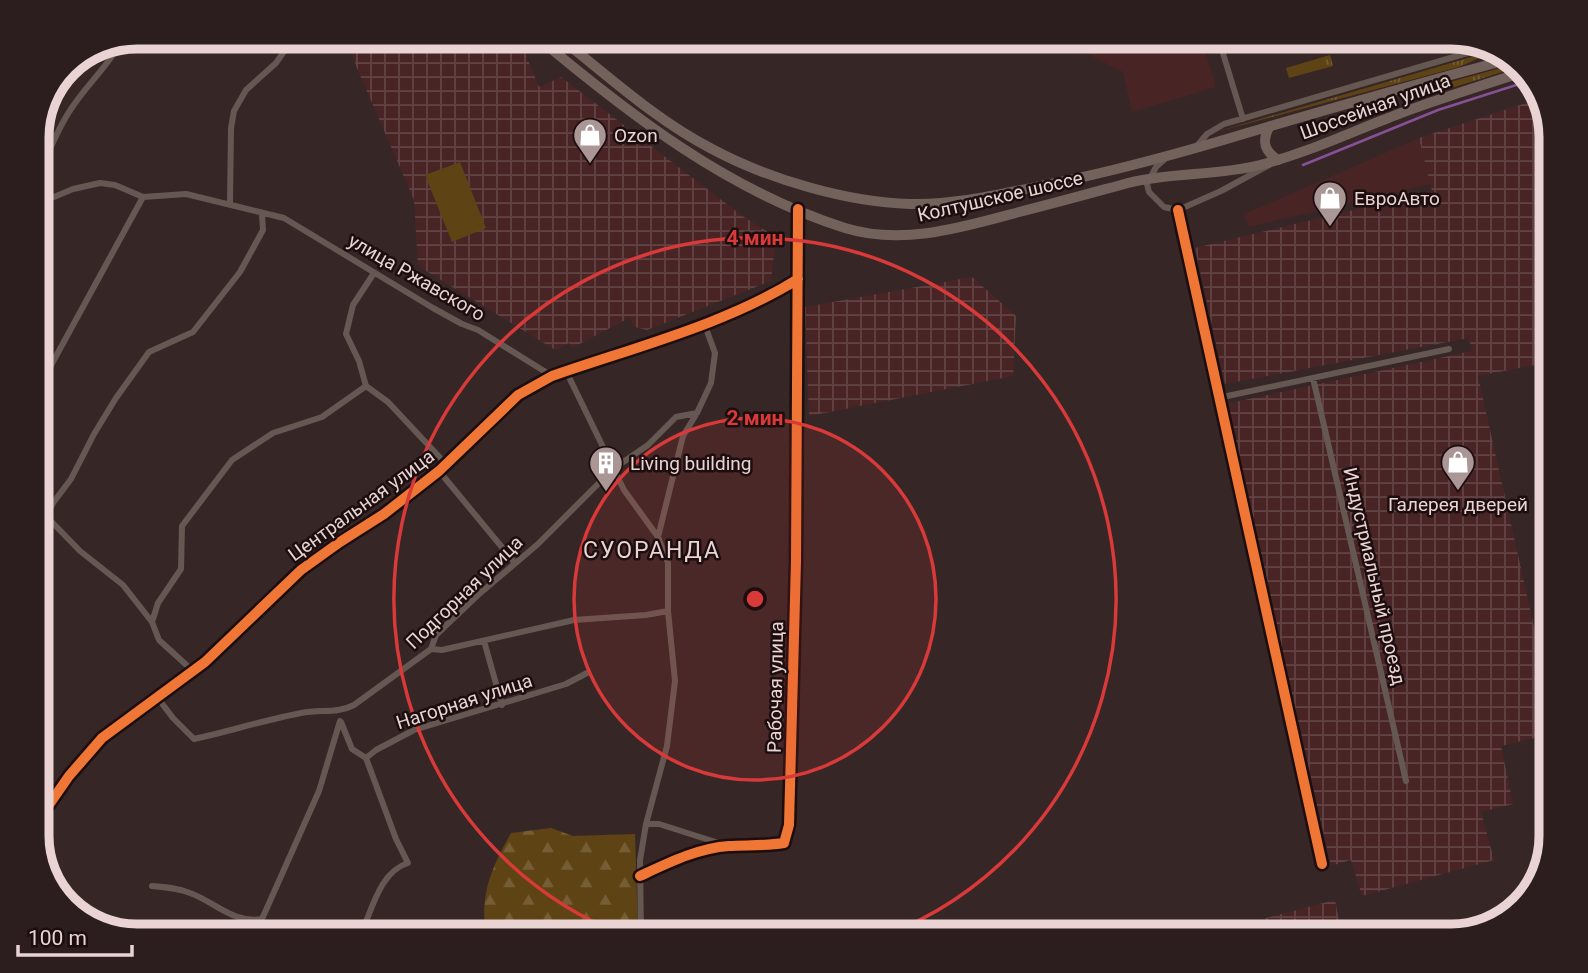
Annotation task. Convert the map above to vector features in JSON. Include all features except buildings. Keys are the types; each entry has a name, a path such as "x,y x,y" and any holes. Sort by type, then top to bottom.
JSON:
{"main road":[{"name":"Колтушское шоссе","path":"552,49 677,146 739,183 846,228 883,235 914,235 972,225 1148,179 1244,168 1278,160"},
{"name":"Колтушское шоссе","path":"574,49 635,99 685,134 714,150 767,173 849,196 909,204 978,199 1098,174 1167,157 1270,126"},
{"name":"Шоссейная улица","path":"1270,126 1497,62"},
{"name":"Шоссейная улица","path":"1278,160 1398,114 1513,75"},
{"path":"1270,126 1264,135 1264,145 1269,154 1278,160"},
{"path":"798,209 798,279"},
{"name":"Центральная улица","path":"49,797 102,737 223,646 301,570 384,514 443,467 501,409 528,388 552,376 704,323 778,291 798,279"}],"street":[{"path":"230,204 231,128 234,111 246,90 276,63 286,49"},
{"path":"1222,49 1243,118"},
{"path":"49,150 70,110 94,78 108,65 115,52"},
{"path":"1195,148 1215,128 1243,118 1472,52"},
{"path":"49,137 53,140"},
{"path":"1167,157 1148,179 1149,192 1164,207 1178,210 1221,191 1278,160"},
{"path":"49,199 73,189 100,183 115,185 143,197 49,369"},
{"name":"улица Ржавского","path":"143,197 186,194 284,218 552,376"},
{"path":"1178,210 1322,864"},
{"path":"49,512 71,479 116,398 149,352 193,331 240,272 262,230 262,214"},
{"path":"374,273 353,305 346,334 359,361 366,386 388,402 443,467 515,563"},
{"name":"Рабочая улица","path":"727,846 784,843 789,825 798,279"},
{"path":"658,537 683,436 710,383 715,353 704,323"},
{"path":"1218,398 1449,349"},
{"path":"566,371 624,490 658,537 668,564 668,611 676,681 667,746 646,824 640,876 641,924"},
{"name":"Индустриальный проезд","path":"1313,378 1406,781"},
{"path":"152,622 158,603 181,569 183,526 232,460 273,433 322,417 366,386"},
{"name":"Подгорная улица","path":"341,712 431,649 436,635 571,512 613,469 648,445 676,417 697,413"},
{"path":"49,498 53,503"},
{"path":"49,519 89,559 123,585 152,622 159,640 193,671"},
{"path":"431,649 442,650 574,620 668,611"},
{"path":"484,641 502,705"},
{"name":"Нагорная улица","path":"366,758 414,730 566,684 587,673"},
{"path":"152,886 176,888 192,893 235,916 252,921 262,919 319,791 341,712 319,710 257,722 194,739 157,697"},
{"path":"340,721 352,749 366,758 396,839 408,863 396,866 382,885 365,924"},
{"path":"646,824 659,824 727,846"},
{"path":"640,876 699,852 727,846"}],"shaded area":[{"path":"351,49 524,49 539,87 561,77 741,215 776,237 771,281 647,330 635,327 629,318 572,348 569,343 556,350 552,348 418,266 414,200"},
{"path":"1078,49 1205,49 1216,87 1132,112 1123,72"},
{"path":"1531,101 1536,114 1539,131 1539,364 1478,376 1539,649 1539,737 1501,746 1513,804 1481,812 1494,860 1362,896 1351,860 1331,866 1226,404 1472,351 1469,338 1225,384 1195,248 1432,191 1419,138"},
{"path":"1419,138 1431,184 1249,227 1244,214"},
{"path":"972,277 1016,316 1013,376 809,416 805,307"},
{"path":"1335,900 1340,924 1243,924"}],"green space":[{"path":"1330,55 1333,66 1289,78 1286,68"},
{"path":"1478,55 1479,58 1459,67 1216,132"},
{"path":"1505,67 1508,70 1423,97 1421,90"},
{"path":"460,162 486,228 452,242 425,175"},
{"path":"551,828 573,836 635,834 638,924 485,924 489,880 511,833"}],"waterway":[{"path":"1303,165 1438,110 1521,83"}],"cycle path":[{"path":"640,876 706,850 784,843 789,825 796,561 798,209"},
{"path":"1178,210 1322,864"},
{"path":"49,805 69,776 102,738 205,662 301,570 384,514 439,471 518,395 552,376 710,322 798,279"}],"place":[{"name":"Ozon","path":"590,165"},
{"name":"ЕвроАвто","path":"1330,228"},
{"name":"Галерея дверей","path":"1458,492"},
{"name":"Living building","path":"606,493"}],"district":[{"name":"СУОРАНДА","path":"652,550"}]}
